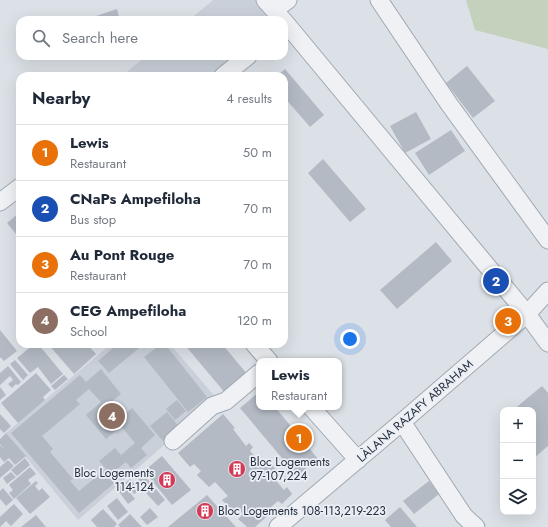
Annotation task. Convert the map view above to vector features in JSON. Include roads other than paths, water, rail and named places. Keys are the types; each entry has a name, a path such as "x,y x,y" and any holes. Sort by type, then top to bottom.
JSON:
{"street":[{"path":"280,16 288,0"},
{"path":"378,0 449,104 548,240"},
{"path":"288,27 527,314 548,343"},
{"path":"228,72 243,60"},
{"path":"0,202 16,190"},
{"name":"LÀLANA RAZAFY ABRAHAM","path":"278,527 527,314 548,291"},
{"path":"258,348 266,358"},
{"path":"173,440 212,406 226,401 256,376"},
{"path":"313,410 358,460"},
{"path":"402,422 464,516 476,527"}],"place":[{"name":"CNaPs Ampefiloha","path":"496,281"},
{"name":"Au Pont Rouge","path":"508,321"},
{"name":"CEG Ampefiloha","path":"112,416"},
{"name":"Lewis","path":"299,438"},
{"name":"Bloc Logements 97-107,224","path":"237,469"},
{"name":"Bloc Logements 114-124","path":"167,480"},
{"name":"Bloc Logements 108-113,219-223","path":"205,511"}]}
